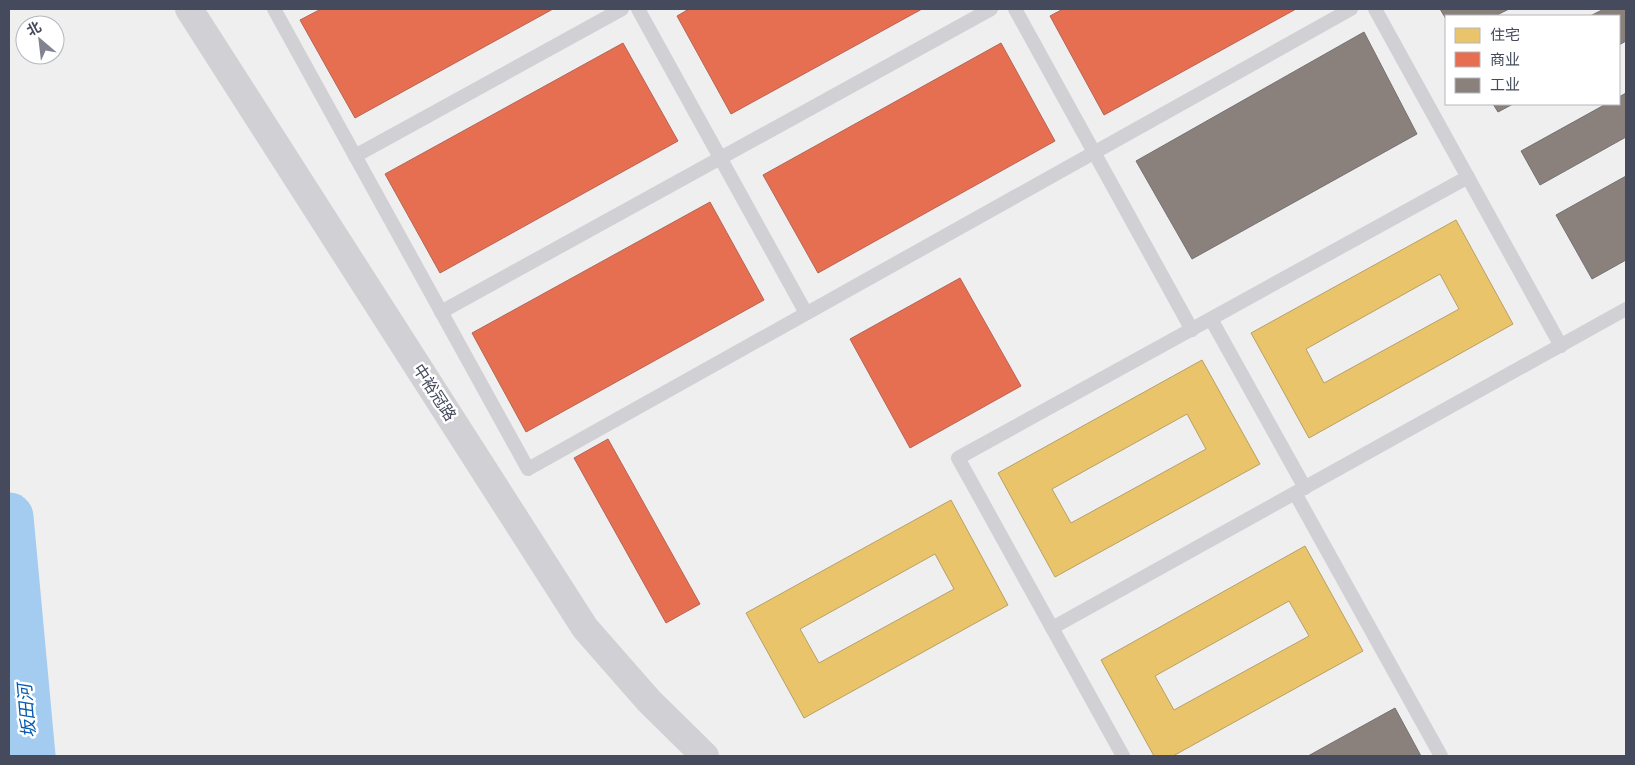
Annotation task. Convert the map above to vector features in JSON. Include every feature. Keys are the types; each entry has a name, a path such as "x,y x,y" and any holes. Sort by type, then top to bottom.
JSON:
{"street":[{"name":"中裕冠路","path":"189,9 586,628 649,701 705,756"}],"lane":[{"path":"274,9 528,469 1351,9"},
{"path":"355,156 622,9"},
{"path":"638,9 806,313"},
{"path":"441,312 991,9"},
{"path":"1015,9 1192,330"},
{"path":"1375,9 1561,346"},
{"path":"1123,756 958,458 1468,177"},
{"path":"1052,628 1626,309"},
{"path":"1211,319 1441,756"}],"building: 住宅":[{"path":"1456,220 1513,324 1309,438 1251,333","holes":["1440,274 1459,309 1324,383 1306,349"]},
{"path":"1202,360 1260,464 1055,577 998,473","holes":["1187,414 1206,449 1071,523 1052,489"]},
{"path":"951,500 1008,605 804,718 746,613","holes":["935,554 954,589 819,663 800,629"]},
{"path":"1305,546 1363,651 1173,756 1154,756 1101,660","holes":["1289,601 1309,636 1174,710 1155,676"]}],"building: 商业":[{"path":"321,9 553,9 355,118 300,20"},
{"path":"689,9 922,9 731,114 677,16"},
{"path":"1063,9 1296,9 1104,115 1050,16"},
{"path":"623,43 678,141 440,273 385,174"},
{"path":"1001,43 1055,141 818,273 763,175"},
{"path":"710,202 764,300 526,432 472,333"},
{"path":"960,278 1021,386 910,448 850,339"},
{"path":"608,439 700,604 666,623 574,458"}],"building: 工业":[{"path":"1440,9 1509,9 1497,15 1445,15 1445,17"},
{"path":"1604,9 1626,9 1626,41 1620,44 1620,15 1592,15"},
{"path":"1364,32 1417,134 1192,259 1136,161"},
{"path":"1626,93 1626,137 1540,185 1521,151 1604,105 1620,105 1620,96"},
{"path":"1494,105 1511,105 1498,112"},
{"path":"1626,176 1626,260 1592,279 1556,215"},
{"path":"1395,708 1421,756 1308,756"}],"waterway":[{"name":"坂田河","path":"9,517 31,756"}]}
